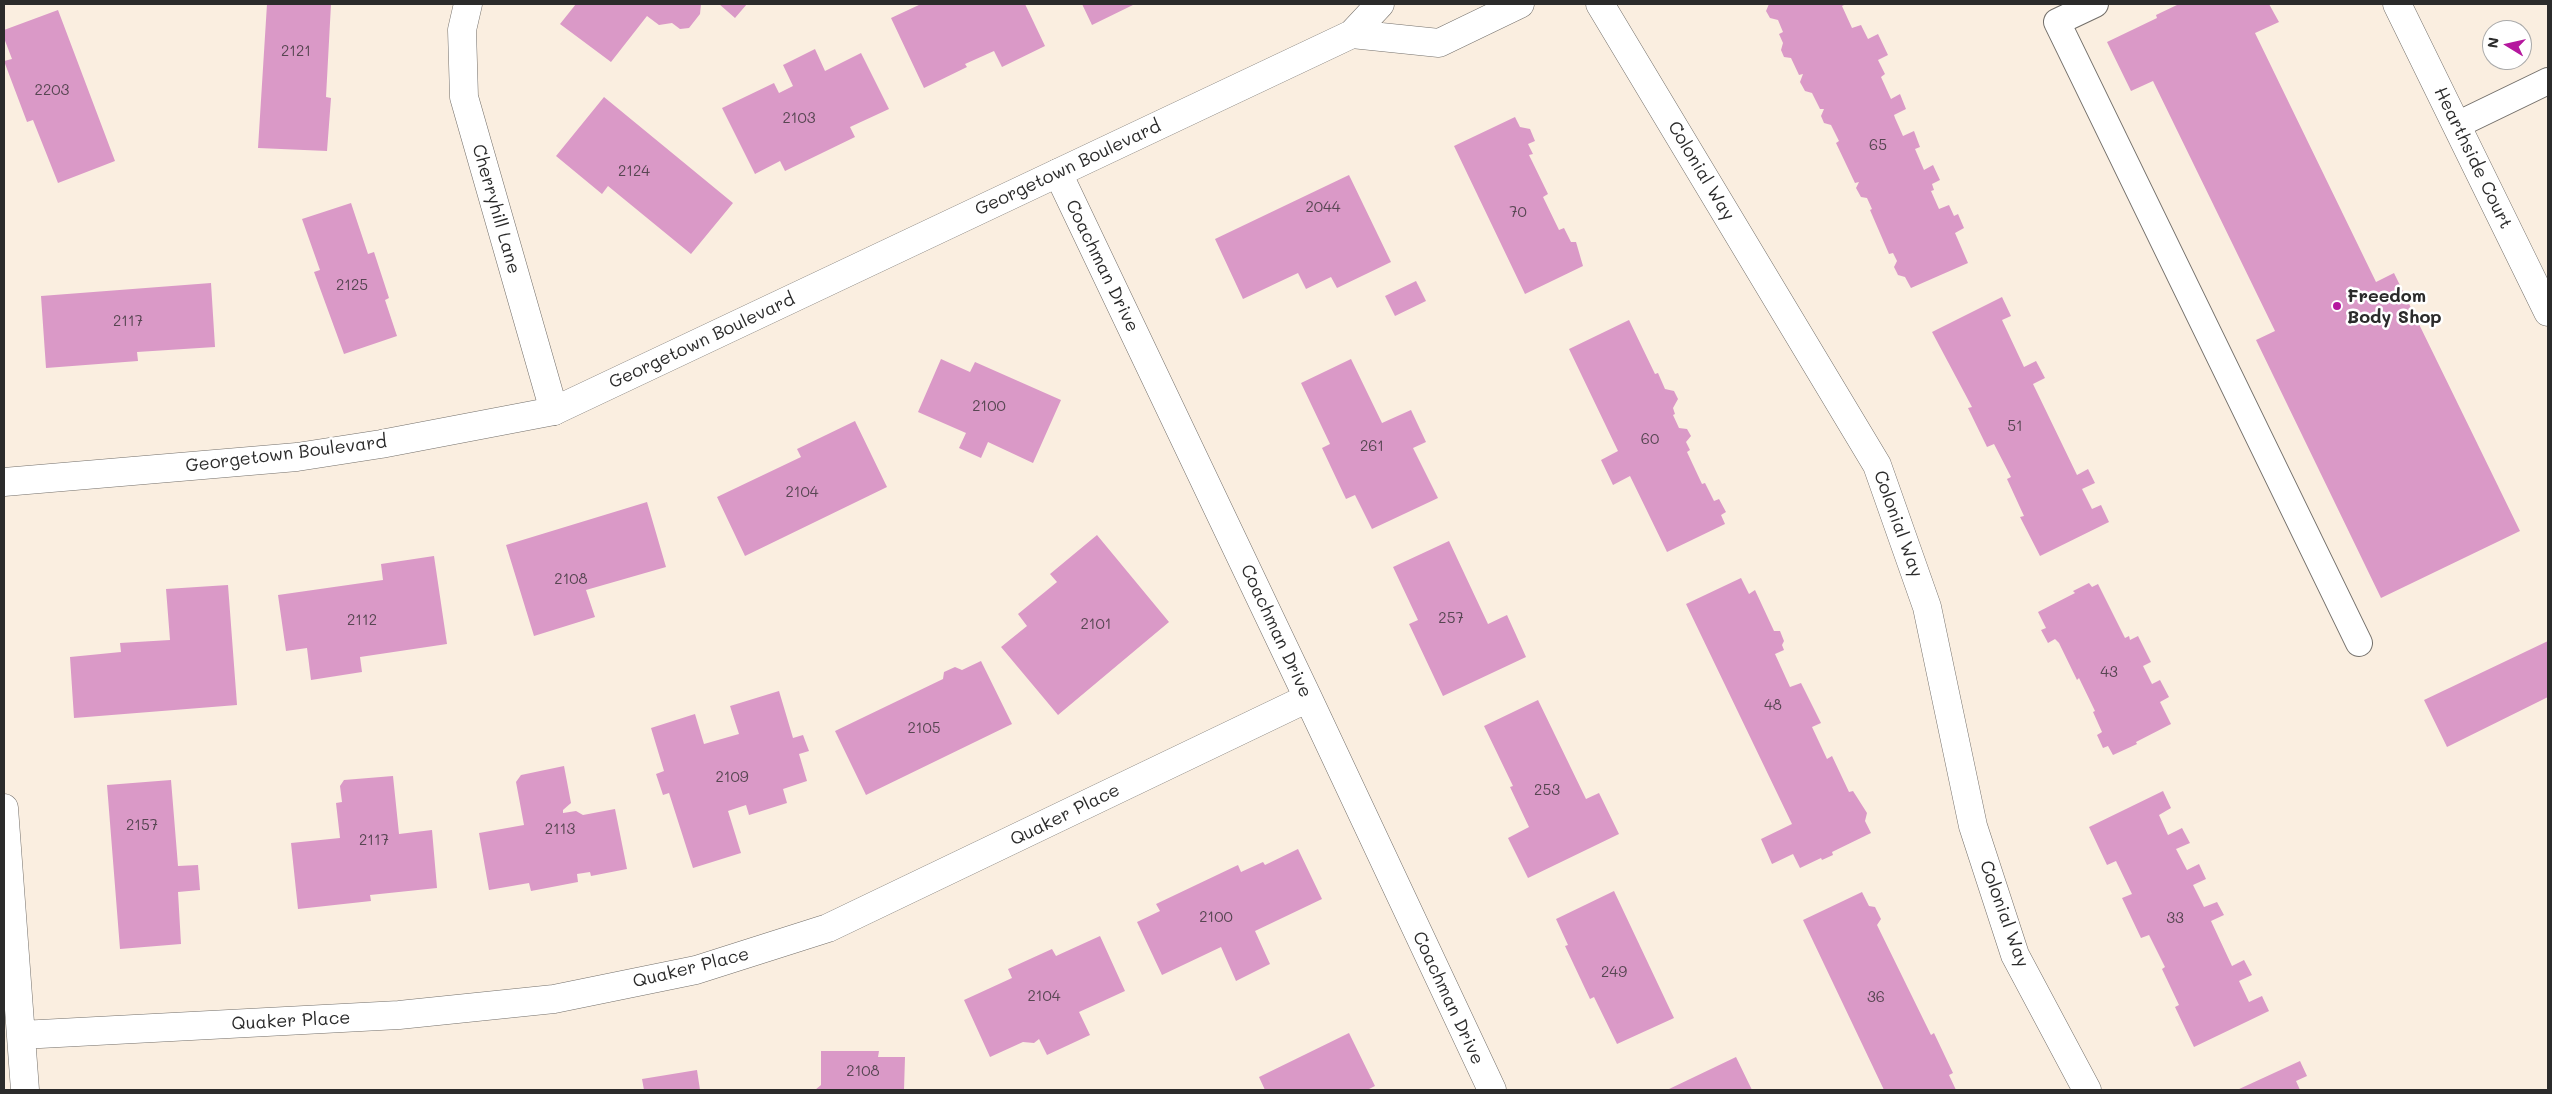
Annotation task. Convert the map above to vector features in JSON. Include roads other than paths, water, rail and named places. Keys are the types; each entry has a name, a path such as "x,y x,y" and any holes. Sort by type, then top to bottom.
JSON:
{"street":[{"name":"Cherryhill Lane","path":"468,4 462,30 464,97 554,411"},
{"name":"Georgetown Boulevard","path":"4,482 297,457 381,444 554,411 1352,34 1380,4"},
{"path":"1352,34 1439,43 1520,4"},
{"name":"Colonial Way","path":"1600,4 1877,465 1927,607 1973,826 2015,955 2087,1090"},
{"name":"Hearthside Court","path":"2398,4 2548,312"},
{"name":"Coachman Drive","path":"1058,173 1492,1090"},
{"name":"Quaker Place","path":"21,1035 399,1015 554,999 696,970 828,928 1308,698"},
{"path":"4,808 25,1090"}],"lane":[{"path":"2095,4 2057,22 2359,643"},
{"path":"2457,125 2548,81"}],"place":[{"name":"Freedom Body Shop","path":"2337,306"}]}
